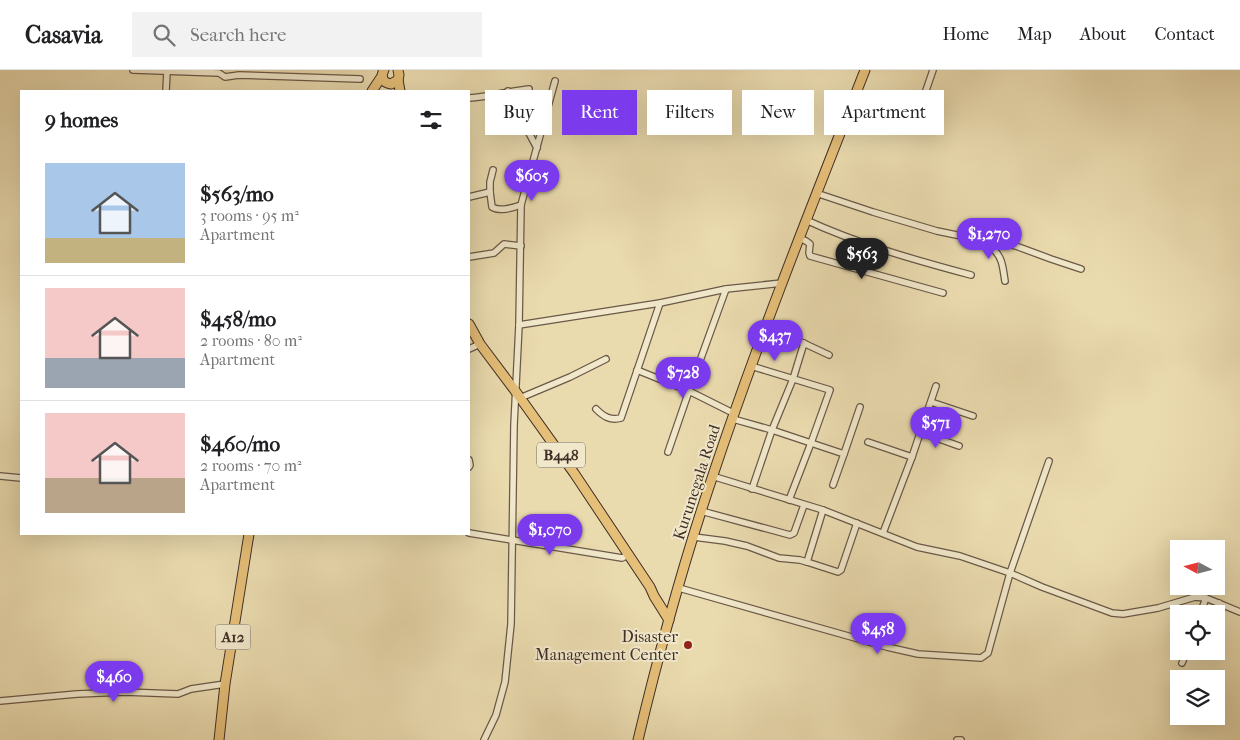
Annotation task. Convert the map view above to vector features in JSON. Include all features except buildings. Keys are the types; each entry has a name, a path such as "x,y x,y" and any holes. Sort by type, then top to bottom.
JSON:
{"main road":[{"path":"376,90 393,85 399,75 398,70"},
{"name":"Kurunegala Road","path":"638,740 656,666 712,476 782,283 865,70"},
{"path":"383,73 384,81 393,85"},
{"path":"374,90 383,73"},
{"name":"B448","path":"470,326 480,344 574,473 650,587 669,620"},
{"name":"A12","path":"219,740 225,684 249,535"},
{"name":"B448","path":"650,587 673,607"}],"street":[{"path":"133,70 219,73 225,78 239,75 360,79"},
{"path":"926,90 933,70"},
{"path":"166,90 167,72"},
{"path":"484,740 496,715 505,682 511,624 512,540 518,395 521,205 555,81"},
{"path":"518,90 529,89"},
{"path":"470,98 485,96"},
{"path":"530,135 537,148"},
{"path":"493,170 490,182 492,207 496,210 521,205"},
{"path":"470,197 490,192"},
{"path":"816,193 936,231 976,239 988,239 1016,246 1081,269"},
{"path":"806,220 861,242 971,275"},
{"path":"799,238 810,244 808,254 810,256 943,293"},
{"path":"976,239 998,254 1005,281"},
{"path":"470,256 494,252 504,244 521,246"},
{"path":"519,325 660,303 726,289 782,283"},
{"path":"668,452 726,289"},
{"path":"596,409 606,418 618,420 621,418 660,303"},
{"path":"765,330 785,340 797,340 813,346 829,355"},
{"path":"752,489 804,343"},
{"path":"470,349 480,344"},
{"path":"518,395 570,377 606,359"},
{"path":"751,366 830,390 789,500"},
{"path":"637,370 689,390 734,416 844,454"},
{"path":"883,533 912,457 936,386"},
{"path":"931,402 973,416"},
{"path":"833,485 860,406"},
{"path":"920,432 959,446"},
{"path":"868,442 912,457"},
{"path":"679,588 918,654 981,658 988,654 1010,573 1049,461"},
{"path":"0,476 20,478"},
{"path":"712,476 823,510 917,547 960,556 1010,573 1042,587 1117,614 1158,608 1195,597 1206,598 1240,612"},
{"path":"701,511 790,535 794,533 804,504"},
{"path":"807,562 823,510"},
{"path":"694,537 732,542 780,558 800,560 838,572 841,570 857,523"},
{"path":"470,533 622,558 628,555"},
{"path":"1203,605 1206,598"},
{"path":"1182,664 1184,660"},
{"path":"0,701 116,692 178,694 191,689 225,684"},
{"path":"957,740 962,740"}],"place":[{"name":"Disaster Management Center","path":"688,645"}]}
